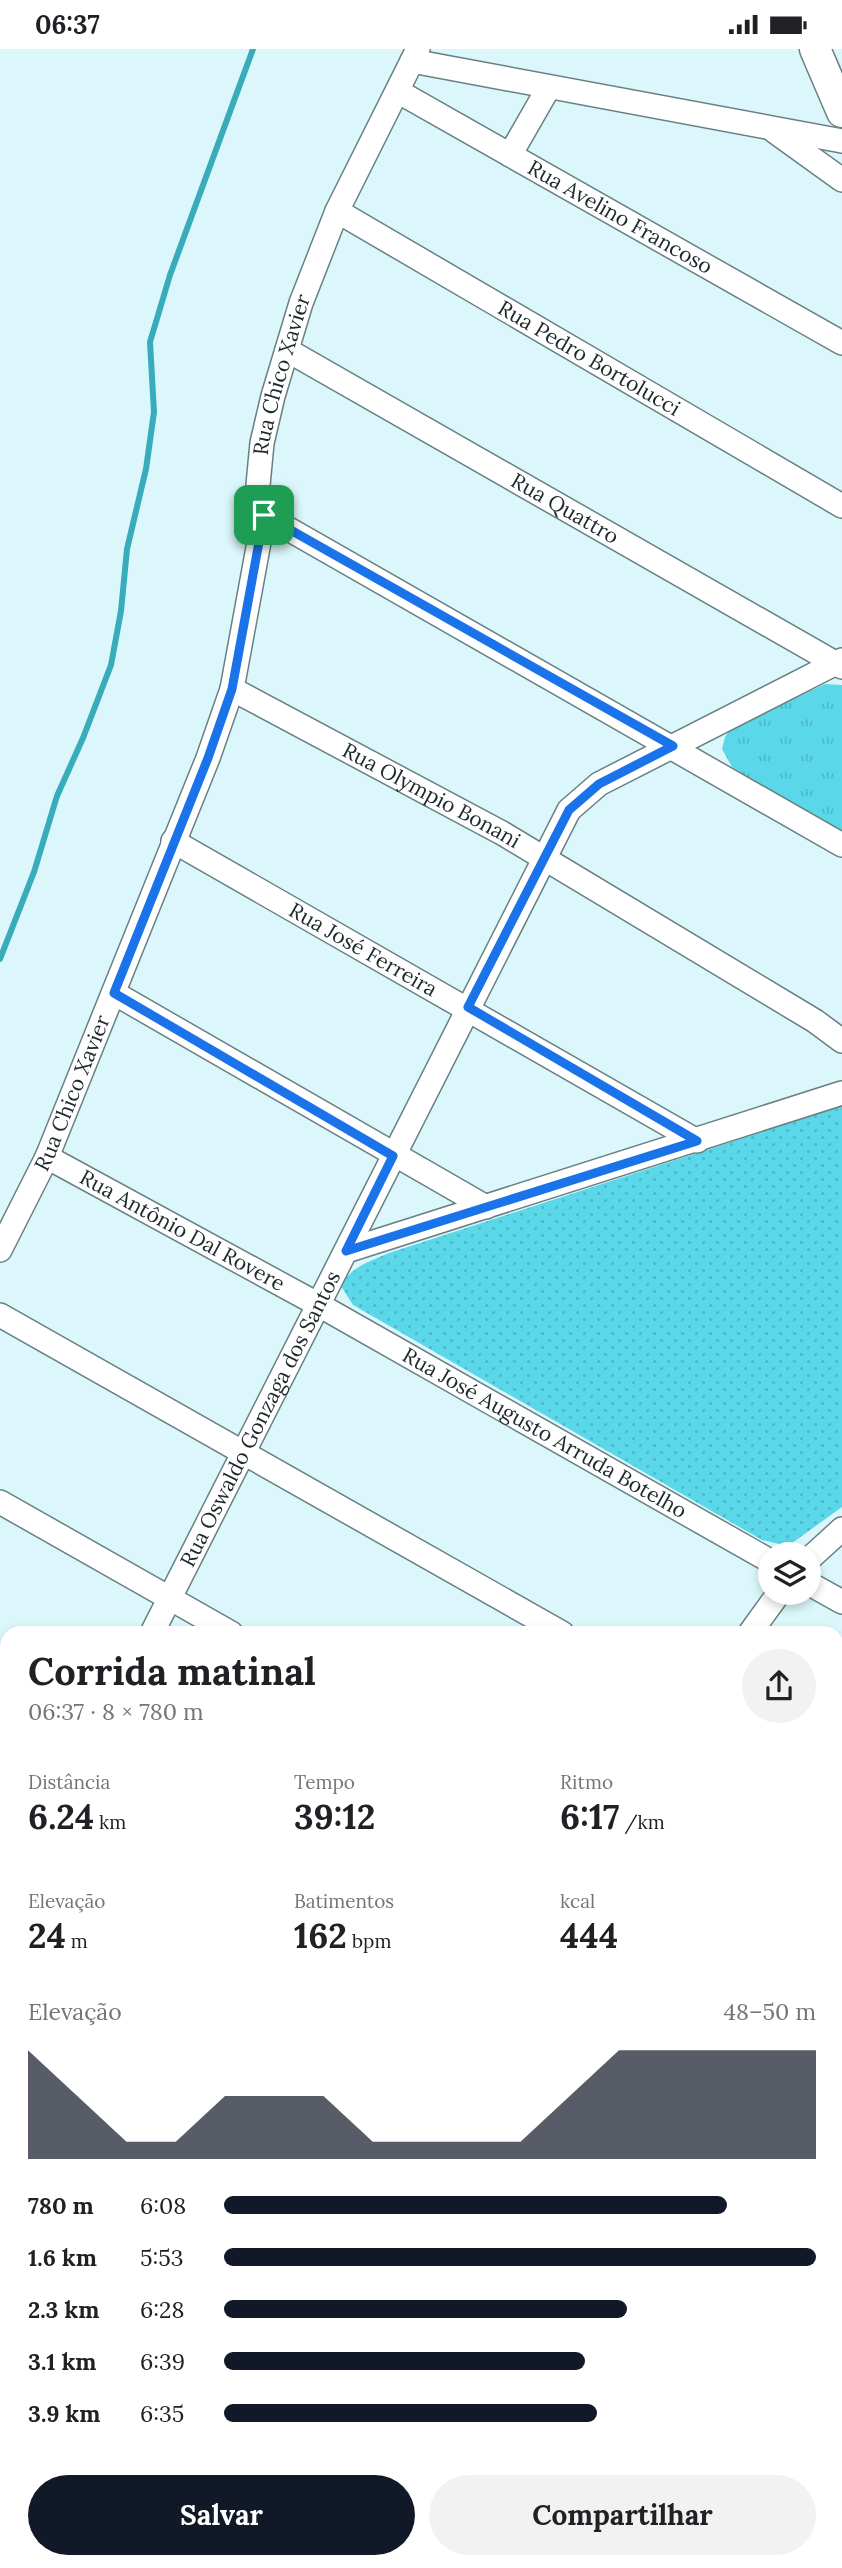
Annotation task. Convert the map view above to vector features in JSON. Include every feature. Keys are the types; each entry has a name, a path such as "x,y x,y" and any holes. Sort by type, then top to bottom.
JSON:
{"street":[{"path":"815,49 842,112"},
{"path":"415,55 549,86 842,141"},
{"name":"Rua Chico Xavier","path":"0,1250 47,1157 208,758 232,689 264,515 258,485 262,443 286,350 301,303 337,211 399,92 415,55"},
{"path":"510,155 549,86"},
{"name":"Rua Avelino Francoso","path":"399,92 842,343"},
{"path":"769,127 842,180"},
{"name":"Rua Pedro Bortolucci","path":"337,211 842,506"},
{"name":"Rua Quattro","path":"286,350 839,664"},
{"path":"264,515 673,746 842,845"},
{"name":"Rua Oswaldo Gonzaga dos Santos","path":"156,1626 569,810 599,784 839,664"},
{"name":"Rua Olympio Bonani","path":"232,689 502,833 815,1021 842,1041"},
{"name":"Rua José Ferreira","path":"173,841 468,1007 697,1141"},
{"path":"114,993 393,1156 486,1207"},
{"path":"346,1251 842,1093"},
{"name":"Rua Antônio Dal Rovere","path":"47,1157 319,1305"},
{"name":"Rua José Augusto Arruda Botelho","path":"319,1305 758,1554"},
{"path":"0,1315 550,1626"},
{"path":"0,1502 219,1626"},
{"path":"821,1548 842,1529"},
{"path":"821,1590 842,1602"},
{"path":"755,1626 770,1605"}],"green space":[{"path":"825,684 842,685 842,833 827,827 732,767 722,749 725,737 732,727"},
{"path":"842,1106 842,1507 794,1542 762,1540 353,1305 341,1286 345,1279 355,1269 389,1253"}],"waterway":[{"path":"0,959 34,872 57,796 111,665 121,611 127,549 146,469 154,412 150,342 170,275 253,49"}],"route":[{"path":"264,515 673,746 599,784 569,810 468,1007 697,1141 346,1251 393,1156 114,993 208,758 232,689 264,515"}]}
